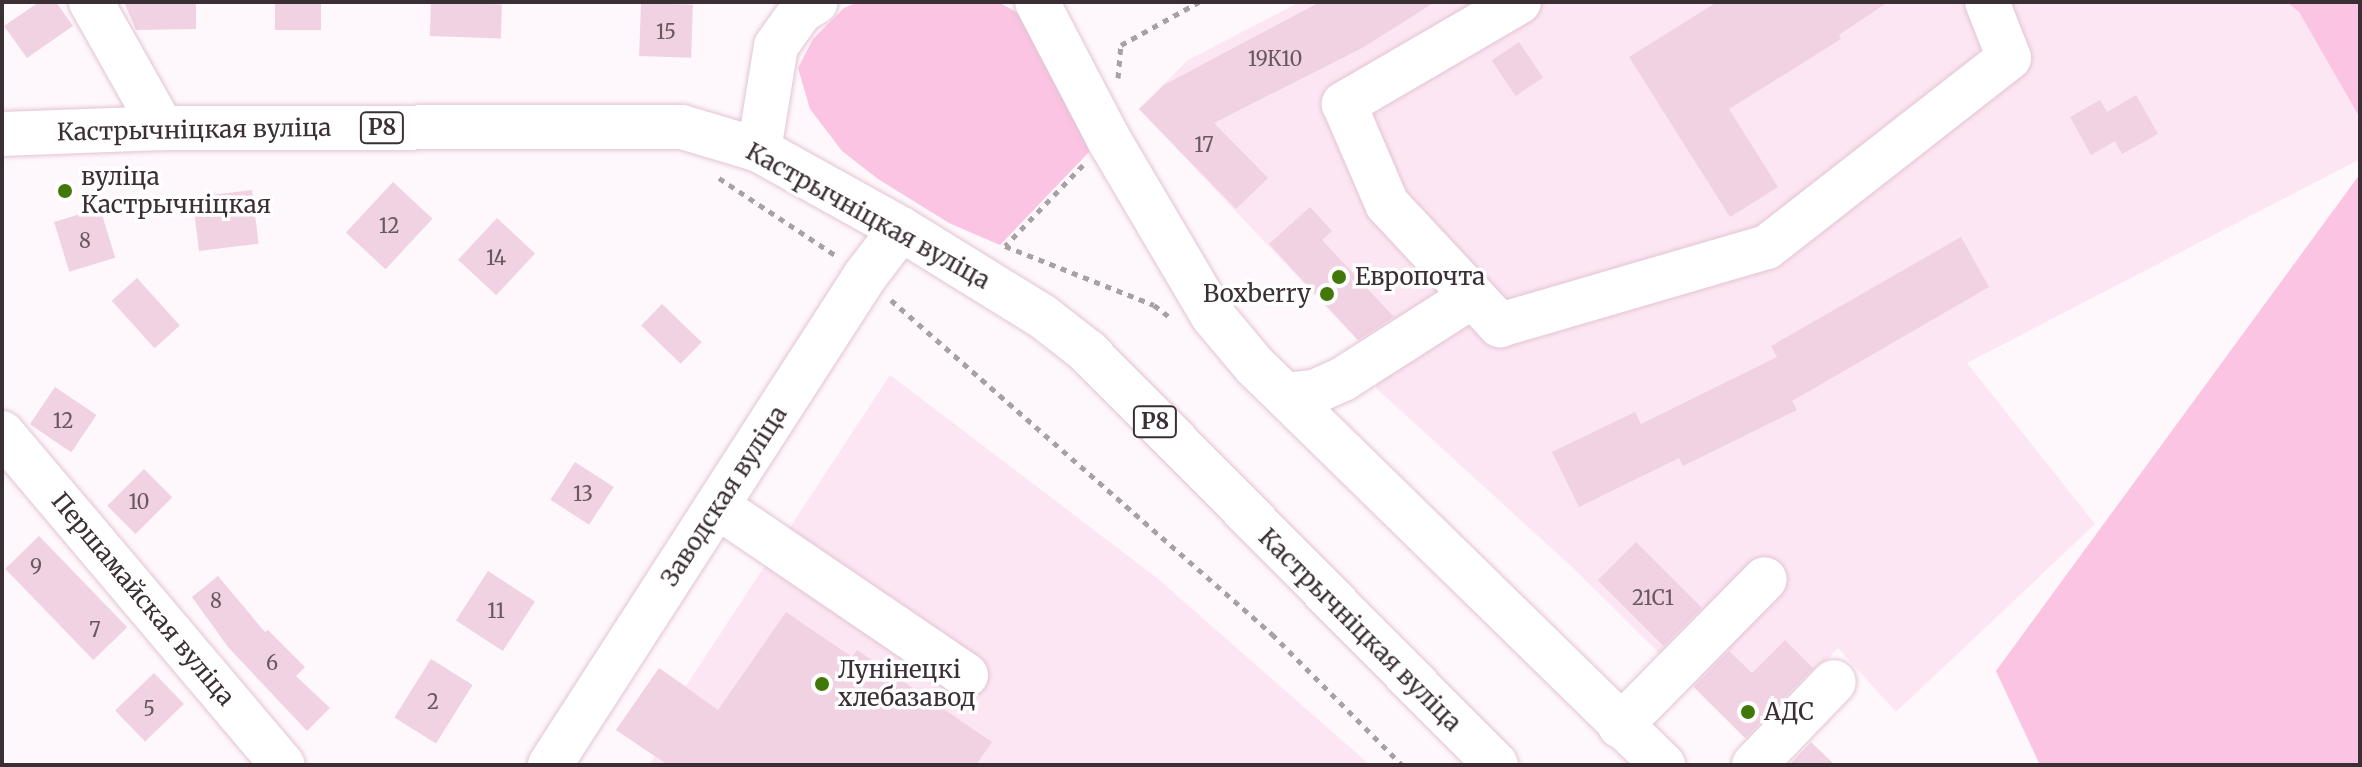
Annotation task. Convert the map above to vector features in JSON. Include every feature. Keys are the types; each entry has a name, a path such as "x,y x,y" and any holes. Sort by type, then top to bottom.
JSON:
{"main road":[{"path":"91,2 162,128"},
{"path":"759,150 776,46 801,11 816,2"},
{"path":"1037,2 1108,138 1213,316 1285,395 1663,765"},
{"path":"1519,2 1344,104 1387,204 1500,325 1767,247 2009,58 1987,2"},
{"name":"Кастрычніцкая вуліца","path":"2,134 162,128 682,127 759,150 901,229 1042,316 1087,351 1496,765"},
{"name":"Заводская вуліца","path":"550,765 901,229"},
{"path":"1285,395 1314,392 1343,379 1473,296"},
{"name":"Першамайская вуліца","path":"2,433 283,765"},
{"path":"717,506 966,675"},
{"path":"1620,726 1765,579"},
{"path":"1754,765 1834,682"}],"path":[{"path":"707,170 846,263"},
{"path":"1005,246 1154,305 1178,325"},
{"path":"885,295 1272,634 1402,765"}],"shaded area":[{"path":"858,2 998,2 1020,14 1085,108 1089,152 1000,245 949,223 878,179 842,151 810,109 798,68 813,39 844,8"},
{"path":"1300,2 2287,2 2299,12 2360,118 2360,159 1967,363 2095,524 1896,712 1838,648 1748,741 1572,567 1376,388 1381,365 1139,109 1188,60"},
{"path":"2287,2 2360,2 2360,118 2299,12"},
{"path":"2360,174 2360,765 2040,765 1996,671"},
{"name":"Лунінецкі хлебазавод","path":"890,375 1157,578 1370,765 649,765 655,756 616,730 659,668 686,686"}],"building":[{"path":"39,2 56,2 73,26 27,58 4,26"},
{"path":"124,2 196,2 196,29 136,30"},
{"path":"275,2 321,2 321,30 275,30"},
{"path":"431,2 502,4 501,38 430,36"},
{"path":"1320,2 1435,2 1364,47 1214,123 1268,178 1236,209 1139,109 1164,85"},
{"path":"1717,2 1888,2 1839,35 1841,39 1729,109 1778,187 1730,217 1629,57"},
{"path":"641,3 693,5 691,58 639,56"},
{"path":"1519,42 1543,78 1516,96 1492,60"},
{"path":"2136,95 2158,134 2122,154 2115,141 2091,155 2070,117 2100,100 2107,112"},
{"path":"393,182 432,219 385,269 346,232"},
{"path":"252,190 259,244 199,251 192,197"},
{"path":"1310,207 1332,231 1322,240 1394,317 1358,340 1269,244"},
{"path":"100,208 115,258 69,272 54,222"},
{"path":"497,218 535,253 496,295 458,260"},
{"path":"1961,237 1989,287 1792,401 1797,410 1683,466 1679,458 1579,507 1552,452 1635,412 1641,424 1777,357 1771,346"},
{"path":"137,278 180,326 155,348 112,301"},
{"path":"662,304 702,342 681,364 641,326"},
{"path":"55,387 96,415 71,452 30,424"},
{"path":"575,462 614,487 589,525 550,500"},
{"path":"144,469 172,497 136,534 107,506"},
{"path":"39,536 127,627 93,660 5,569"},
{"path":"1636,542 1702,608 1664,646 1598,580"},
{"path":"488,571 535,601 503,651 456,620"},
{"path":"218,576 265,632 268,630 305,667 296,676 330,708 307,731 228,647 192,597"},
{"name":"Лунінецкі хлебазавод","path":"786,612 852,657 857,650 992,742 976,765 668,765 616,730 659,668 718,710"},
{"name":"АДС","path":"1785,640 1813,668 1745,738 1694,687 1729,651 1752,673"},
{"path":"431,659 473,685 436,743 394,718"},
{"path":"154,673 184,704 145,741 115,711"},
{"path":"1811,742 1835,765 1789,765"}],"place":[{"name":"вуліца Кастрычніцкая","path":"65,191"},
{"name":"Европочта","path":"1339,277"},
{"name":"Boxberry","path":"1327,294"},
{"name":"Лунінецкі хлебазавод","path":"822,684"},
{"name":"АДС","path":"1748,712"}]}
